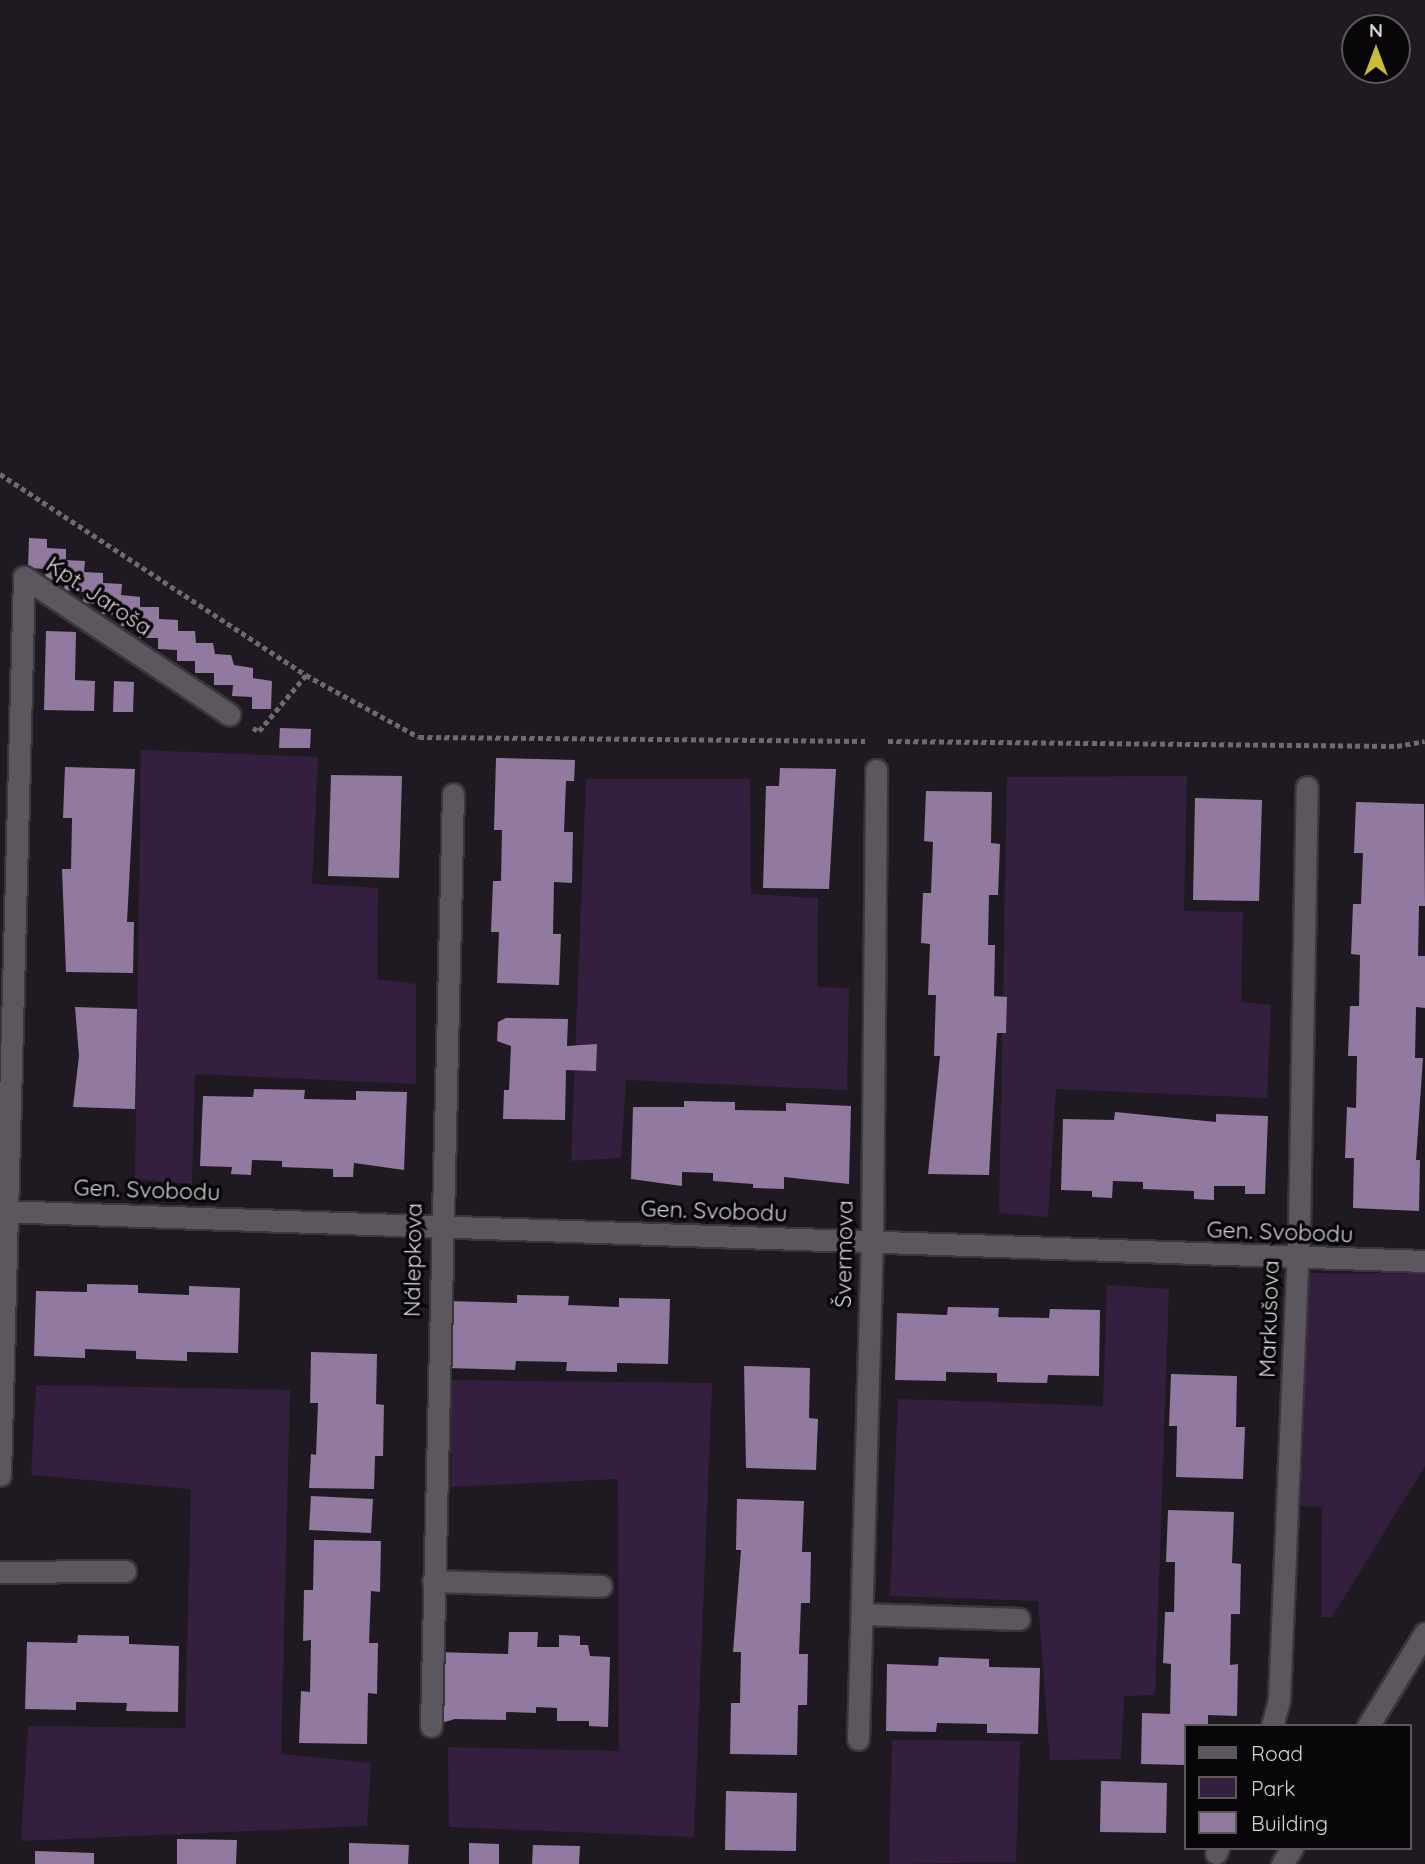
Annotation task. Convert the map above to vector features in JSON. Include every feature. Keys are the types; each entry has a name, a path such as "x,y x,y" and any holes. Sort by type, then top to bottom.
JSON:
{"street":[{"name":"Kpt. Jaroša","path":"0,1475 4,1211 23,577 229,714"},
{"name":"Švermova","path":"858,1739 872,1244 876,770"},
{"name":"Markušova","path":"1273,1724 1279,1699 1298,1260 1307,788"},
{"name":"Nálepkova","path":"431,1726 440,1226 453,794"},
{"name":"Gen. Svobodu","path":"4,1211 1298,1260 1425,1261"},
{"path":"0,1572 125,1571"},
{"path":"433,1581 601,1586"},
{"path":"862,1614 1019,1619"},
{"path":"1369,1724 1425,1633"}],"path":[{"path":"0,474 306,675 419,737 1397,746 1425,741"},
{"path":"229,714 259,731 306,675"}],"green space":[{"path":"141,750 318,757 312,884 378,888 377,979 416,984 416,1084 195,1074 192,1184 135,1179"},
{"path":"1187,776 1184,911 1243,912 1241,1002 1271,1005 1267,1098 1056,1089 1048,1217 999,1213 1007,777"},
{"path":"586,779 750,779 751,894 818,898 817,987 849,988 847,1090 626,1080 621,1158 571,1161"},
{"path":"1309,1273 1425,1274 1425,1466 1332,1617 1321,1617 1322,1507 1301,1506"},
{"path":"1107,1285 1169,1289 1155,1695 1124,1696 1121,1759 1050,1760 1038,1601 890,1596 898,1399 1103,1406"},
{"path":"451,1380 712,1383 694,1837 449,1827 448,1747 619,1751 618,1479 451,1487"},
{"path":"36,1385 290,1390 281,1754 371,1763 367,1826 21,1841 28,1726 185,1728 191,1489 31,1475"},
{"path":"892,1740 1020,1741 1016,1862 889,1864"}],"building":[{"path":"29,538 47,539 47,548 66,549 66,560 85,561 84,572 103,573 103,583 122,584 121,595 140,597 140,607 159,607 159,619 178,620 178,631 195,631 196,643 213,643 215,654 231,655 234,665 253,668 253,678 272,681 271,709 252,709 252,697 232,696 233,685 214,685 214,673 195,673 195,661 177,661 177,650 158,649 158,638 139,638 140,627 121,626 121,615 102,614 102,604 83,603 84,592 64,590 65,580 45,579 46,569 28,568"},
{"path":"46,631 76,632 75,680 95,681 94,711 44,710"},
{"path":"114,681 134,682 133,712 113,712"},
{"path":"280,728 311,729 310,748 279,748"},
{"path":"496,758 575,760 574,781 566,781 564,832 573,832 572,883 554,882 553,934 561,934 559,985 497,983 499,932 491,932 493,881 501,881 502,830 494,830"},
{"path":"65,767 135,769 127,922 134,922 133,973 66,972 62,869 71,869 72,818 63,818"},
{"path":"780,768 836,769 829,889 763,888 766,786 779,786"},
{"path":"331,775 402,776 399,878 328,876"},
{"path":"926,791 992,792 991,843 1000,844 998,895 989,895 988,945 995,945 994,996 1007,997 1006,1033 997,1033 989,1175 928,1174 940,1056 934,1056 936,995 928,995 930,944 921,943 923,893 931,893 933,842 924,841"},
{"path":"1195,798 1262,800 1259,901 1193,900"},
{"path":"1356,802 1424,804 1425,906 1419,906 1418,956 1425,956 1425,1008 1416,1007 1415,1058 1423,1058 1416,1160 1420,1160 1419,1211 1353,1208 1354,1158 1345,1158 1347,1107 1356,1108 1357,1056 1348,1056 1350,1006 1359,1006 1360,955 1351,954 1353,904 1361,904 1363,853 1354,853"},
{"path":"75,1007 137,1009 135,1109 73,1107 79,1056"},
{"path":"506,1018 568,1019 567,1046 597,1044 596,1071 566,1070 565,1120 503,1119 504,1090 509,1090 511,1046 497,1041 498,1022"},
{"path":"254,1089 305,1090 304,1099 356,1100 356,1091 407,1092 404,1170 354,1163 353,1177 333,1177 333,1169 282,1167 282,1161 252,1160 251,1175 231,1174 232,1167 200,1166 203,1096 253,1097"},
{"path":"684,1101 735,1102 735,1110 786,1111 786,1103 851,1106 849,1184 784,1177 784,1189 753,1188 753,1184 713,1181 713,1173 682,1172 682,1186 631,1179 633,1107 684,1107"},
{"path":"1115,1112 1216,1122 1216,1114 1268,1116 1265,1194 1245,1194 1245,1186 1214,1186 1214,1200 1194,1199 1194,1191 1143,1189 1143,1182 1113,1181 1112,1198 1092,1197 1092,1191 1061,1190 1063,1119 1114,1120"},
{"path":"87,1284 138,1285 138,1293 189,1295 189,1286 240,1288 238,1353 187,1352 187,1361 136,1359 136,1351 85,1349 85,1358 34,1356 36,1291 87,1292"},
{"path":"517,1295 569,1296 568,1305 619,1307 619,1298 670,1299 668,1364 617,1363 617,1372 566,1371 567,1362 516,1361 515,1370 446,1368 448,1301 517,1303"},
{"path":"948,1307 999,1308 998,1317 1049,1318 1050,1309 1100,1310 1099,1376 1048,1375 1047,1383 997,1382 997,1373 946,1372 946,1381 895,1380 897,1313 947,1315"},
{"path":"311,1352 377,1354 376,1404 384,1405 383,1456 375,1456 374,1489 309,1488 311,1454 316,1455 318,1403 310,1403"},
{"path":"744,1366 810,1368 809,1418 818,1419 816,1470 746,1468"},
{"path":"1171,1374 1237,1376 1236,1427 1245,1427 1243,1479 1176,1477 1177,1426 1169,1426"},
{"path":"311,1496 373,1499 371,1533 309,1530"},
{"path":"737,1499 804,1501 802,1552 811,1552 810,1603 801,1603 799,1654 808,1654 807,1705 798,1705 797,1755 730,1754 731,1703 740,1703 741,1652 733,1652 741,1550 736,1550"},
{"path":"1168,1510 1234,1512 1232,1563 1241,1564 1240,1614 1231,1614 1230,1665 1238,1664 1237,1716 1208,1715 1208,1724 1184,1724 1184,1765 1141,1764 1142,1713 1170,1714 1171,1664 1163,1663 1165,1612 1174,1612 1175,1562 1166,1562"},
{"path":"314,1540 381,1541 380,1592 371,1591 369,1643 378,1643 377,1694 368,1693 367,1744 299,1743 301,1691 310,1692 311,1640 303,1641 304,1590 313,1590"},
{"path":"509,1632 538,1632 537,1647 559,1647 559,1635 580,1636 580,1645 588,1645 590,1656 610,1657 608,1727 589,1726 589,1721 557,1721 557,1708 536,1707 536,1713 506,1712 506,1720 455,1719 431,1726 436,1652 508,1654"},
{"path":"78,1635 129,1636 129,1644 179,1646 178,1712 126,1711 127,1703 76,1702 76,1710 25,1709 27,1642 77,1643"},
{"path":"939,1657 989,1659 989,1667 1040,1668 1038,1734 987,1733 987,1724 937,1723 936,1732 886,1731 887,1664 938,1666"},
{"path":"1101,1781 1167,1783 1166,1833 1100,1832"},
{"path":"726,1791 797,1793 796,1851 725,1850"},
{"path":"177,1839 237,1840 236,1864 177,1864"},
{"path":"349,1843 409,1845 408,1864 349,1864"},
{"path":"469,1843 499,1844 499,1864 469,1864"},
{"path":"533,1845 580,1846 579,1864 532,1864"},
{"path":"35,1851 94,1853 94,1864 35,1864"}]}
